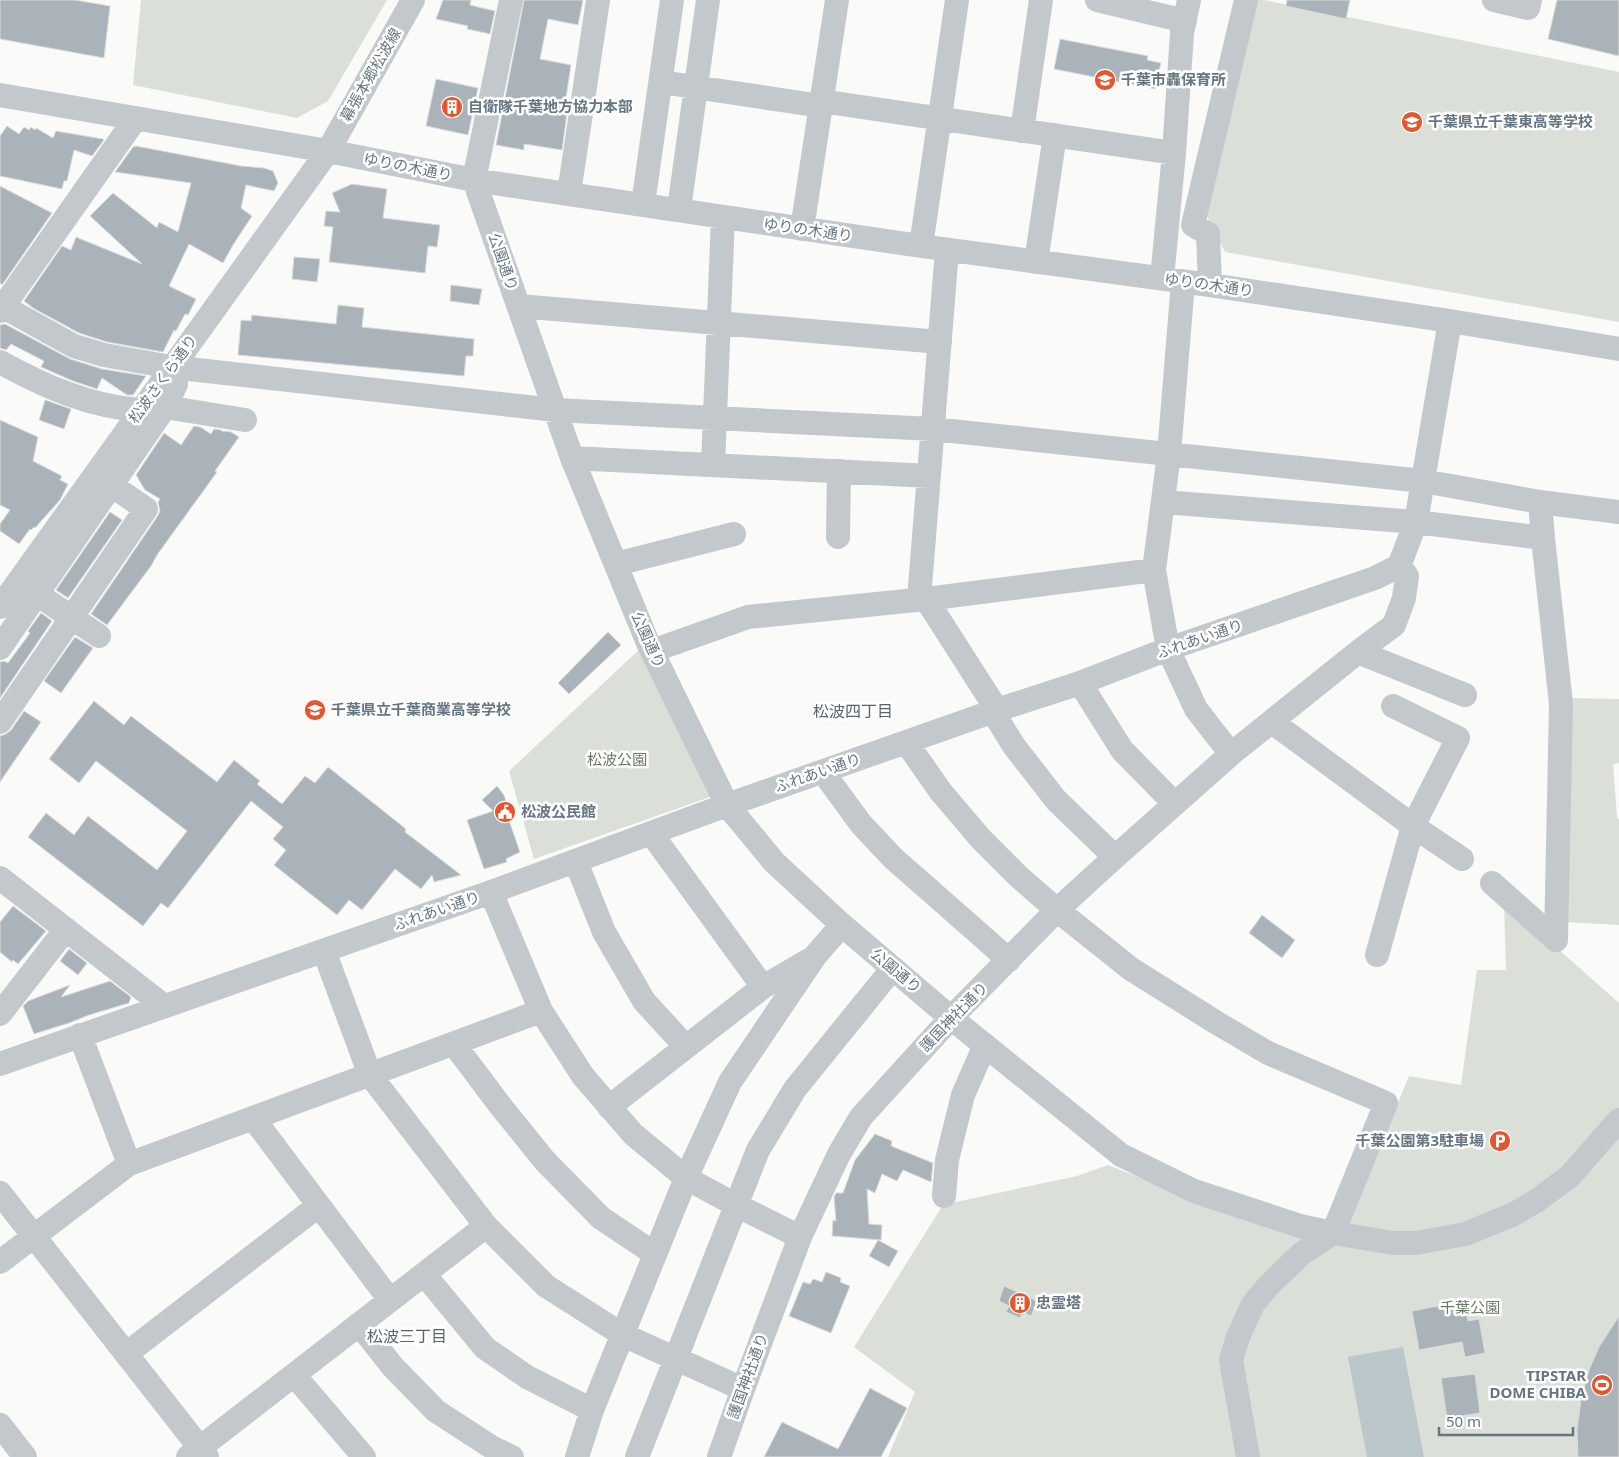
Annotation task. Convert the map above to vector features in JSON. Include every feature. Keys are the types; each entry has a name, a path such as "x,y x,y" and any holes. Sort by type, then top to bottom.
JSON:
{"street":[{"name":"幕張本郷松波線","path":"328,151 413,0"},
{"path":"474,180 511,0"},
{"path":"569,194 598,0"},
{"path":"643,204 672,0"},
{"path":"679,209 708,0"},
{"path":"802,229 837,0"},
{"path":"921,246 957,0"},
{"path":"1022,131 1042,0"},
{"path":"1097,0 1187,10 1182,33 1174,153 1169,454 1154,570 1168,649 1196,708 1232,754"},
{"path":"1210,285 1208,234 1193,225 1246,0"},
{"path":"1494,0 1528,8 1530,0"},
{"path":"660,82 940,119 1174,153"},
{"name":"ゆりの木通り","path":"0,95 328,151 474,180 947,250 1210,285 1450,321 1619,349"},
{"path":"136,118 1,308 74,346 104,355 172,367 555,410 933,429 1423,481 1540,502 1619,512"},
{"path":"1036,262 1055,135"},
{"name":"松波さくら通り","path":"0,607 328,151"},
{"name":"公園通り","path":"474,180 572,458 652,651 728,805 774,862 842,925 951,1018 1121,1155 1194,1191 1300,1226 1333,1233 1393,1242 1416,1243 1466,1234 1512,1215 1536,1201 1570,1176 1619,1120"},
{"path":"713,465 723,217"},
{"path":"947,250 929,476 922,599 995,711 1014,746 1056,800 1115,857"},
{"path":"519,306 940,342"},
{"path":"1399,566 1416,522 1450,321"},
{"path":"0,362 47,386 74,396 114,407 141,410"},
{"path":"0,648 164,407 176,384 172,367"},
{"path":"164,407 246,420"},
{"path":"572,458 929,476"},
{"path":"838,537 839,472"},
{"path":"0,722 146,508 112,485"},
{"path":"1162,502 1416,522 1543,538"},
{"path":"1492,883 1556,940 1561,704 1540,502"},
{"path":"616,564 734,534"},
{"name":"ふれあい通り","path":"0,1064 492,892 728,805 1080,683 1168,649 1375,578 1399,566"},
{"name":"護国神社通り","path":"719,1457 742,1389 800,1237 839,1154 862,1117 951,1018 1057,910 1232,754 1394,625 1404,598 1407,576 1399,566"},
{"path":"652,651 748,617 922,599 1154,570"},
{"path":"37,594 99,636"},
{"path":"1358,652 1465,695"},
{"path":"1080,683 1122,750 1175,804"},
{"path":"1377,955 1413,826 1458,738 1393,706"},
{"path":"1272,722 1413,826 1462,859"},
{"path":"906,742 941,792 981,839 1018,876 1057,910 1131,969 1268,1053 1386,1104 1333,1233 1302,1254 1268,1285 1253,1304 1238,1337 1232,1360 1248,1457"},
{"path":"823,772 861,824 893,858 1009,960"},
{"path":"651,833 763,987"},
{"path":"576,862 604,932 644,1001 686,1047"},
{"path":"0,878 164,1006"},
{"path":"492,892 541,1010 583,1076 633,1134 686,1178 800,1237"},
{"path":"577,1457 592,1410 686,1178 730,1082 815,956 842,925"},
{"path":"0,1014 66,929"},
{"path":"324,951 370,1075 486,1226 546,1286 623,1335 742,1389"},
{"path":"609,1107 763,987 815,956"},
{"path":"637,1457 758,1150 795,1089 893,968"},
{"path":"0,1262 129,1164 541,1010"},
{"path":"80,1036 129,1164"},
{"path":"454,1044 498,1104 545,1161 601,1218 655,1254"},
{"path":"944,1196 948,1160 962,1095 985,1045"},
{"path":"253,1118 390,1300"},
{"path":"0,1193 126,1354 198,1454 294,1375 486,1226"},
{"path":"126,1354 318,1206"},
{"path":"424,1274 485,1348 527,1377 592,1410"},
{"path":"359,1324 393,1367 436,1411 493,1448 512,1457"},
{"path":"294,1375 364,1457"},
{"path":"0,1425 25,1457"}],"green space":[{"path":"141,0 387,0 328,101 297,118 133,85"},
{"name":"千葉県立千葉東高等学校","path":"1256,0 1264,0 1619,72 1619,322 1225,252 1206,214"},
{"name":"松波公園","path":"640,649 710,797 534,859 509,771"},
{"path":"1569,698 1619,699 1619,763 1613,764 1617,818 1619,819 1619,925 1565,922"},
{"name":"千葉公園","path":"1504,901 1619,1003 1619,1457 888,1457 915,1392 854,1347 941,1208 951,1203 1077,1176 1108,1165 1199,1201 1332,1242 1373,1163 1409,1076 1461,1085 1477,970 1506,970"}],"shaded area":[{"path":"1403,1347 1424,1457 1367,1457 1348,1357"}],"building":[{"path":"0,0 75,0 110,6 104,58 0,39"},
{"path":"443,0 471,0 470,5 495,11 490,34 467,29 468,26 436,19"},
{"path":"524,0 583,0 578,25 548,19 540,59 571,65 562,150 524,144 524,150 496,145"},
{"path":"1287,0 1350,0 1346,19 1286,6"},
{"path":"1557,0 1619,0 1619,56 1548,39"},
{"path":"1060,39 1148,56 1147,60 1161,63 1155,89 1054,69"},
{"name":"自衛隊千葉地方協力本部","path":"436,79 478,88 468,135 426,126"},
{"path":"7,126 19,134 24,127 29,130 31,127 53,138 56,131 104,140 92,156 74,150 67,181 64,181 62,189 0,176 0,136"},
{"path":"136,146 241,166 264,168 273,171 278,183 274,191 246,185 241,208 252,216 223,263 189,244 169,286 196,299 188,315 185,314 176,331 174,330 163,352 107,342 79,333 33,308 24,301 62,246 71,250 76,237 142,264 90,216 113,193 157,228 159,222 178,232 191,183 115,172 133,147"},
{"path":"352,184 387,189 383,218 440,225 437,247 428,246 425,273 329,262 333,227 324,226 326,211 340,212 332,193"},
{"path":"0,186 52,213 2,285 0,283"},
{"path":"294,257 320,259 317,282 292,279"},
{"path":"451,285 482,289 479,305 450,301"},
{"path":"338,305 364,308 362,327 474,339 473,356 466,356 464,376 238,355 241,320 251,321 252,315 336,324"},
{"path":"5,324 70,359 102,369 146,376 133,395 127,395 102,378 97,389 73,381 41,367 44,361 11,344 6,350 0,348 0,325"},
{"path":"45,400 71,409 64,429 39,420"},
{"path":"0,420 38,437 33,461 62,476 60,480 68,484 60,500 35,528 30,529 19,544 0,531 0,524 10,510 0,505"},
{"path":"194,426 200,427 211,434 214,429 231,432 239,437 215,471 217,472 151,566 107,625 91,614 160,511 158,502 160,499 145,490 136,475 164,433 181,445"},
{"path":"110,512 122,520 68,598 56,590"},
{"path":"41,613 52,621 0,698 0,662 8,663 30,633 28,631"},
{"path":"608,632 621,645 569,694 558,683"},
{"path":"75,637 93,648 61,693 44,681"},
{"path":"94,701 124,725 131,716 217,782 234,760 260,781 257,784 282,804 305,776 315,783 328,767 406,829 405,832 461,875 434,882 432,875 421,889 395,869 362,910 349,900 337,915 274,865 286,850 273,839 283,827 251,801 168,908 161,903 143,926 28,837 46,813 74,835 88,816 157,870 187,831 96,761 79,783 49,759"},
{"path":"24,711 41,722 0,782 0,736 11,730"},
{"path":"497,786 504,795 507,805 504,806 520,852 506,859 507,862 484,869 467,820 493,811 482,800"},
{"path":"13,906 46,931 18,964 13,960 12,962 0,952 0,922"},
{"path":"1262,915 1295,940 1282,958 1249,933"},
{"path":"69,949 87,963 78,975 60,961"},
{"path":"110,981 131,997 129,1003 34,1034 23,1006 28,1001 70,985 61,997"},
{"path":"875,1134 892,1141 891,1146 933,1163 931,1182 903,1170 897,1181 882,1174 875,1193 867,1189 869,1224 882,1225 881,1240 832,1236 833,1220 836,1221 834,1197 836,1193 843,1193 855,1160"},
{"path":"878,1240 898,1251 889,1267 869,1256"},
{"path":"826,1272 841,1278 840,1282 850,1286 831,1333 789,1316 803,1282 810,1284 813,1279 822,1282"},
{"name":"忠霊塔","path":"1004,1286 1037,1301 1031,1316 1023,1312 1020,1318 1006,1312 1009,1306 999,1301"},
{"path":"1464,1301 1468,1321 1479,1319 1485,1353 1465,1357 1462,1342 1419,1350 1412,1311"},
{"name":"TIPSTAR DOME CHIBA","path":"1619,1316 1619,1457 1578,1457 1577,1430 1581,1400 1589,1370 1599,1347"},
{"path":"1475,1374 1480,1413 1447,1418 1441,1378"},
{"path":"870,1388 907,1408 881,1457 764,1457 782,1422 838,1449"}],"place":[{"name":"千葉市轟保育所","path":"1105,80"},
{"name":"自衛隊千葉地方協力本部","path":"452,107"},
{"name":"千葉県立千葉東高等学校","path":"1412,122"},
{"name":"千葉県立千葉商業高等学校","path":"315,710"},
{"name":"松波公民館","path":"505,812"},
{"name":"千葉公園第3駐車場","path":"1500,1141"},
{"name":"忠霊塔","path":"1020,1303"},
{"name":"TIPSTAR DOME CHIBA","path":"1602,1385"}],"district":[{"name":"松波四丁目","path":"853,711"},
{"name":"松波三丁目","path":"407,1336"}]}
